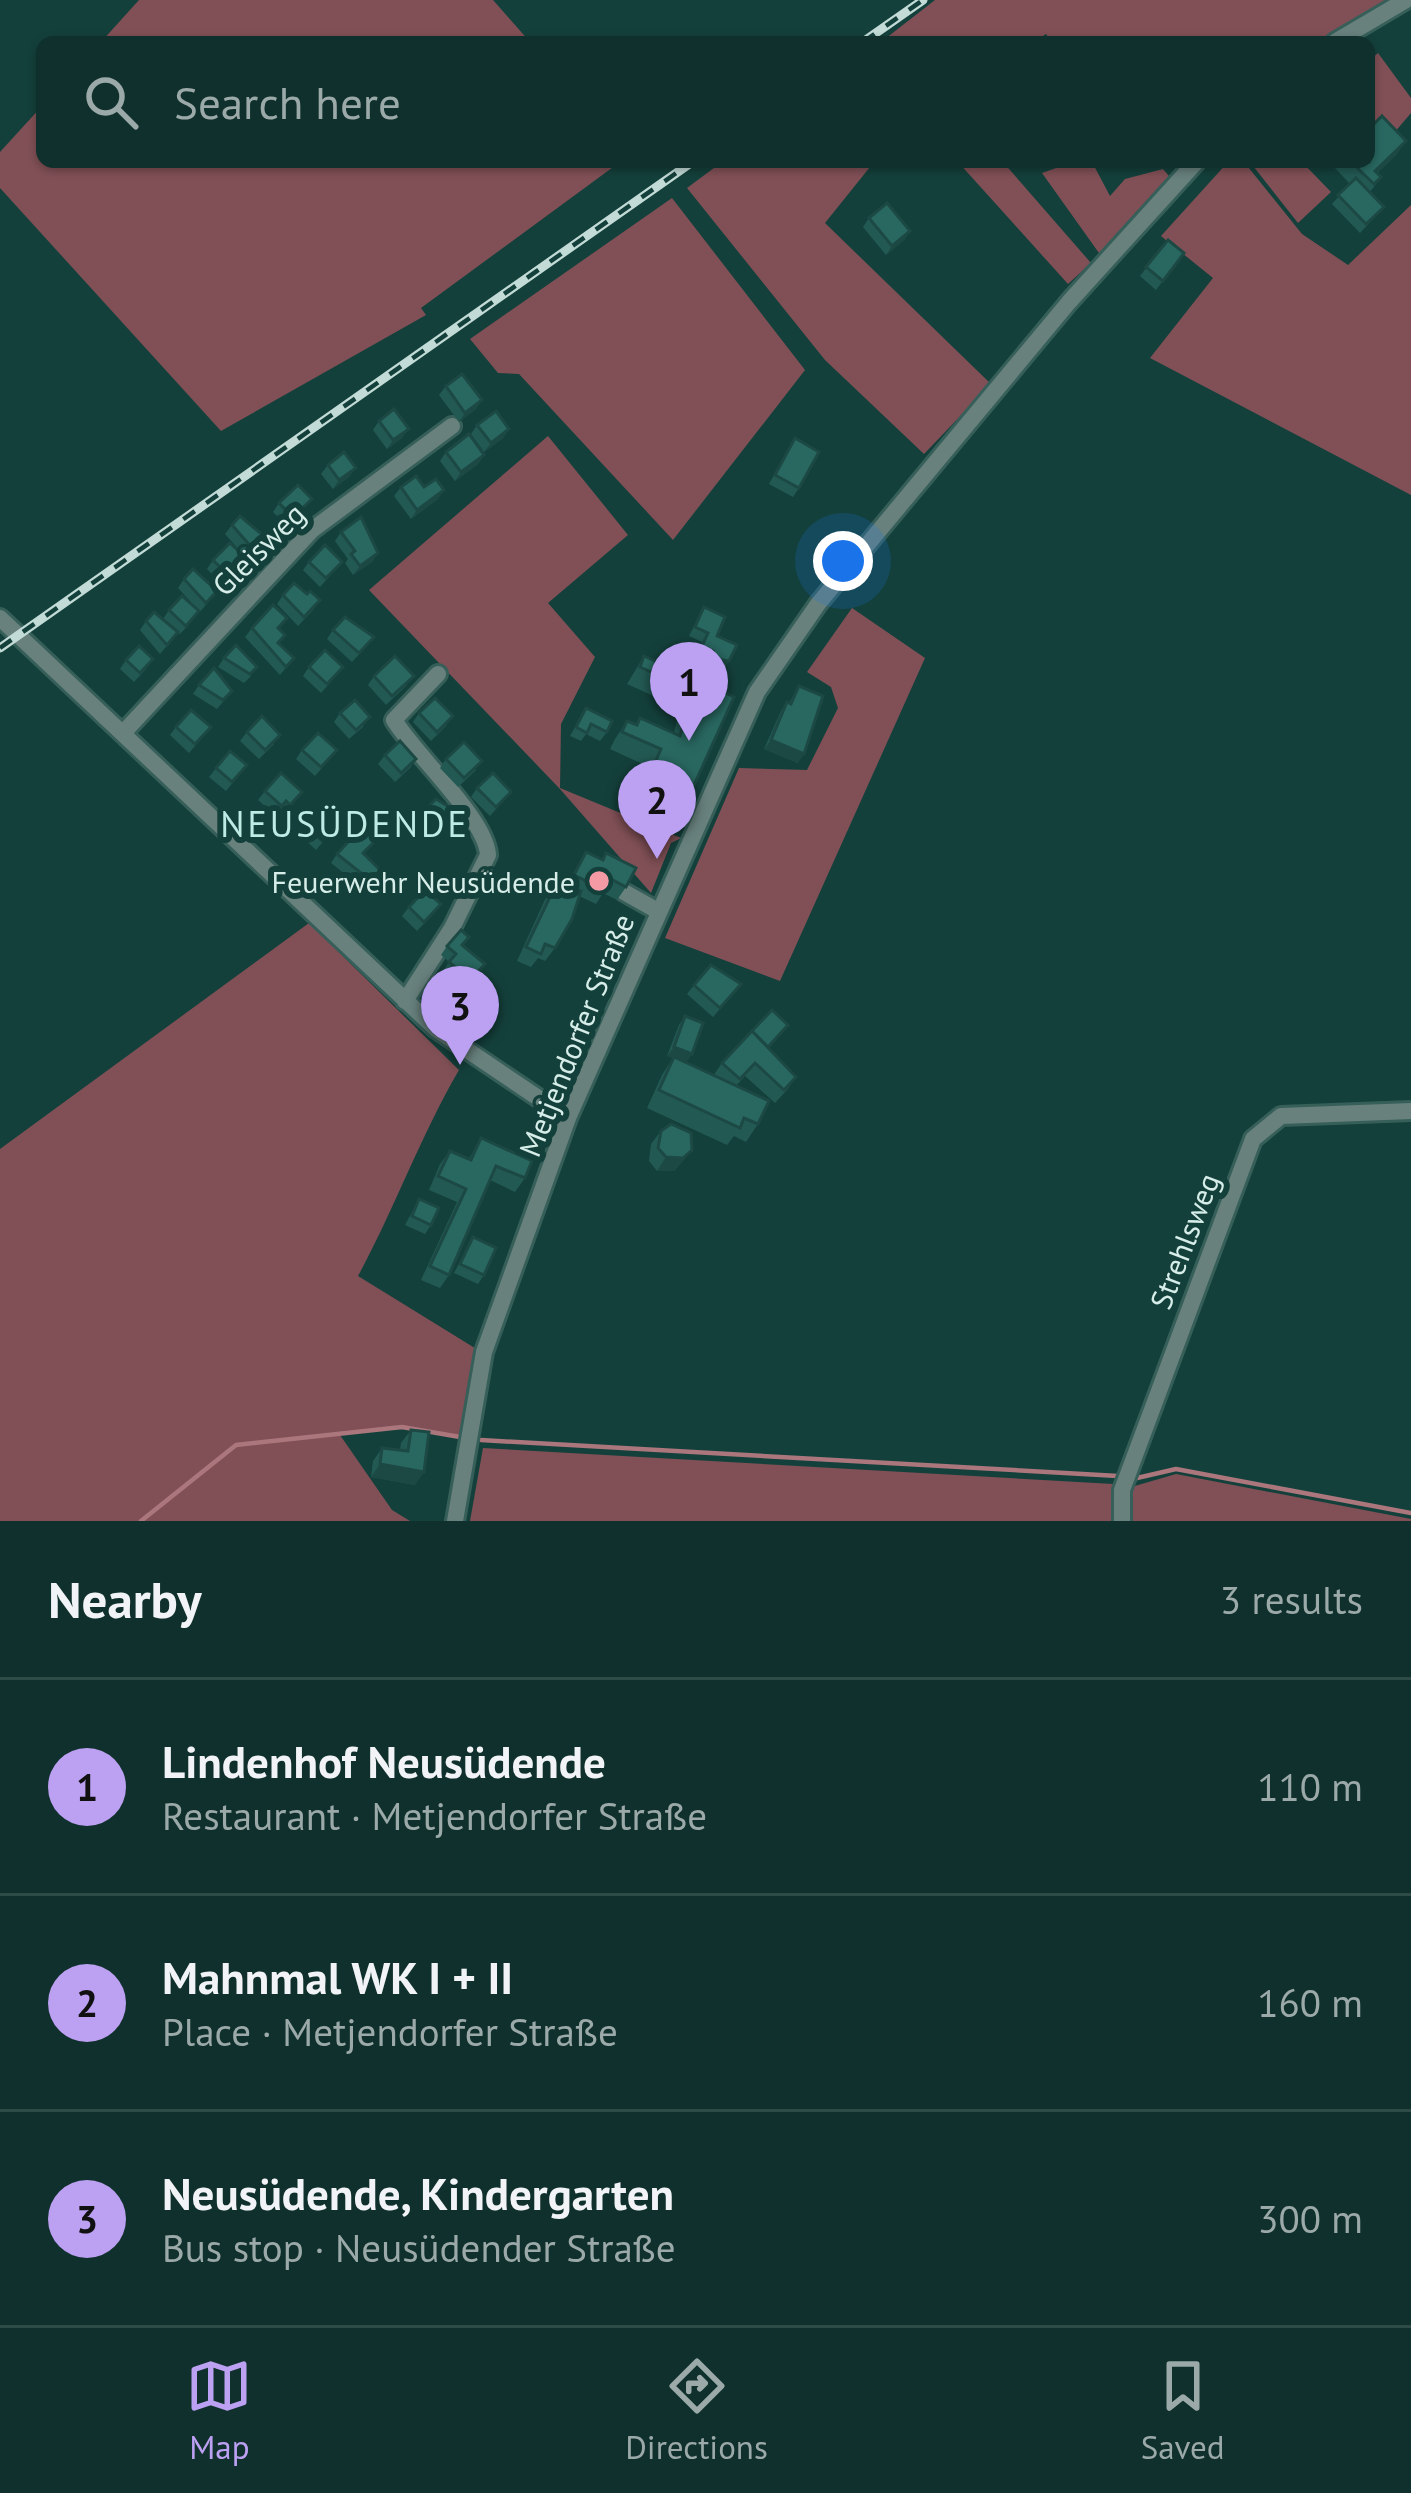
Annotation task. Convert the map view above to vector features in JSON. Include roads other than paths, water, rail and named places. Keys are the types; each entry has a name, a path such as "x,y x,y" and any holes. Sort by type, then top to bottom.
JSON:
{"street":[{"path":"1345,36 1406,0"},
{"name":"Metjendorfer Straße","path":"455,1521 484,1352 568,1118 743,718 796,631 1070,302 1191,168"},
{"name":"Gleisweg","path":"124,732 312,530 452,427"},
{"path":"0,618 405,1001 475,1060 568,1118"},
{"path":"405,1001 452,928 488,855 478,824 416,756 394,720 438,674"},
{"path":"624,892 656,910"},
{"name":"Strehlsweg","path":"1122,1521 1122,1490 1253,1139 1281,1116 1411,1112"}],"waterway":[{"path":"141,1521 236,1445 402,1427 460,1437"},
{"path":"481,1440 1118,1476"},
{"path":"1137,1478 1176,1469 1411,1513"}],"railway":[{"path":"872,36 923,0"},
{"path":"0,648 683,168"}],"place":[{"name":"Lindenhof Neusüdende","path":"689,741"},
{"name":"Mahnmal WK I + II","path":"657,859"},
{"name":"Feuerwehr Neusüdende","path":"599,881"},
{"name":"Neusüdende, Kindergarten","path":"460,1065"}],"district":[{"name":"NEUSÜDENDE","path":"345,823"}]}
